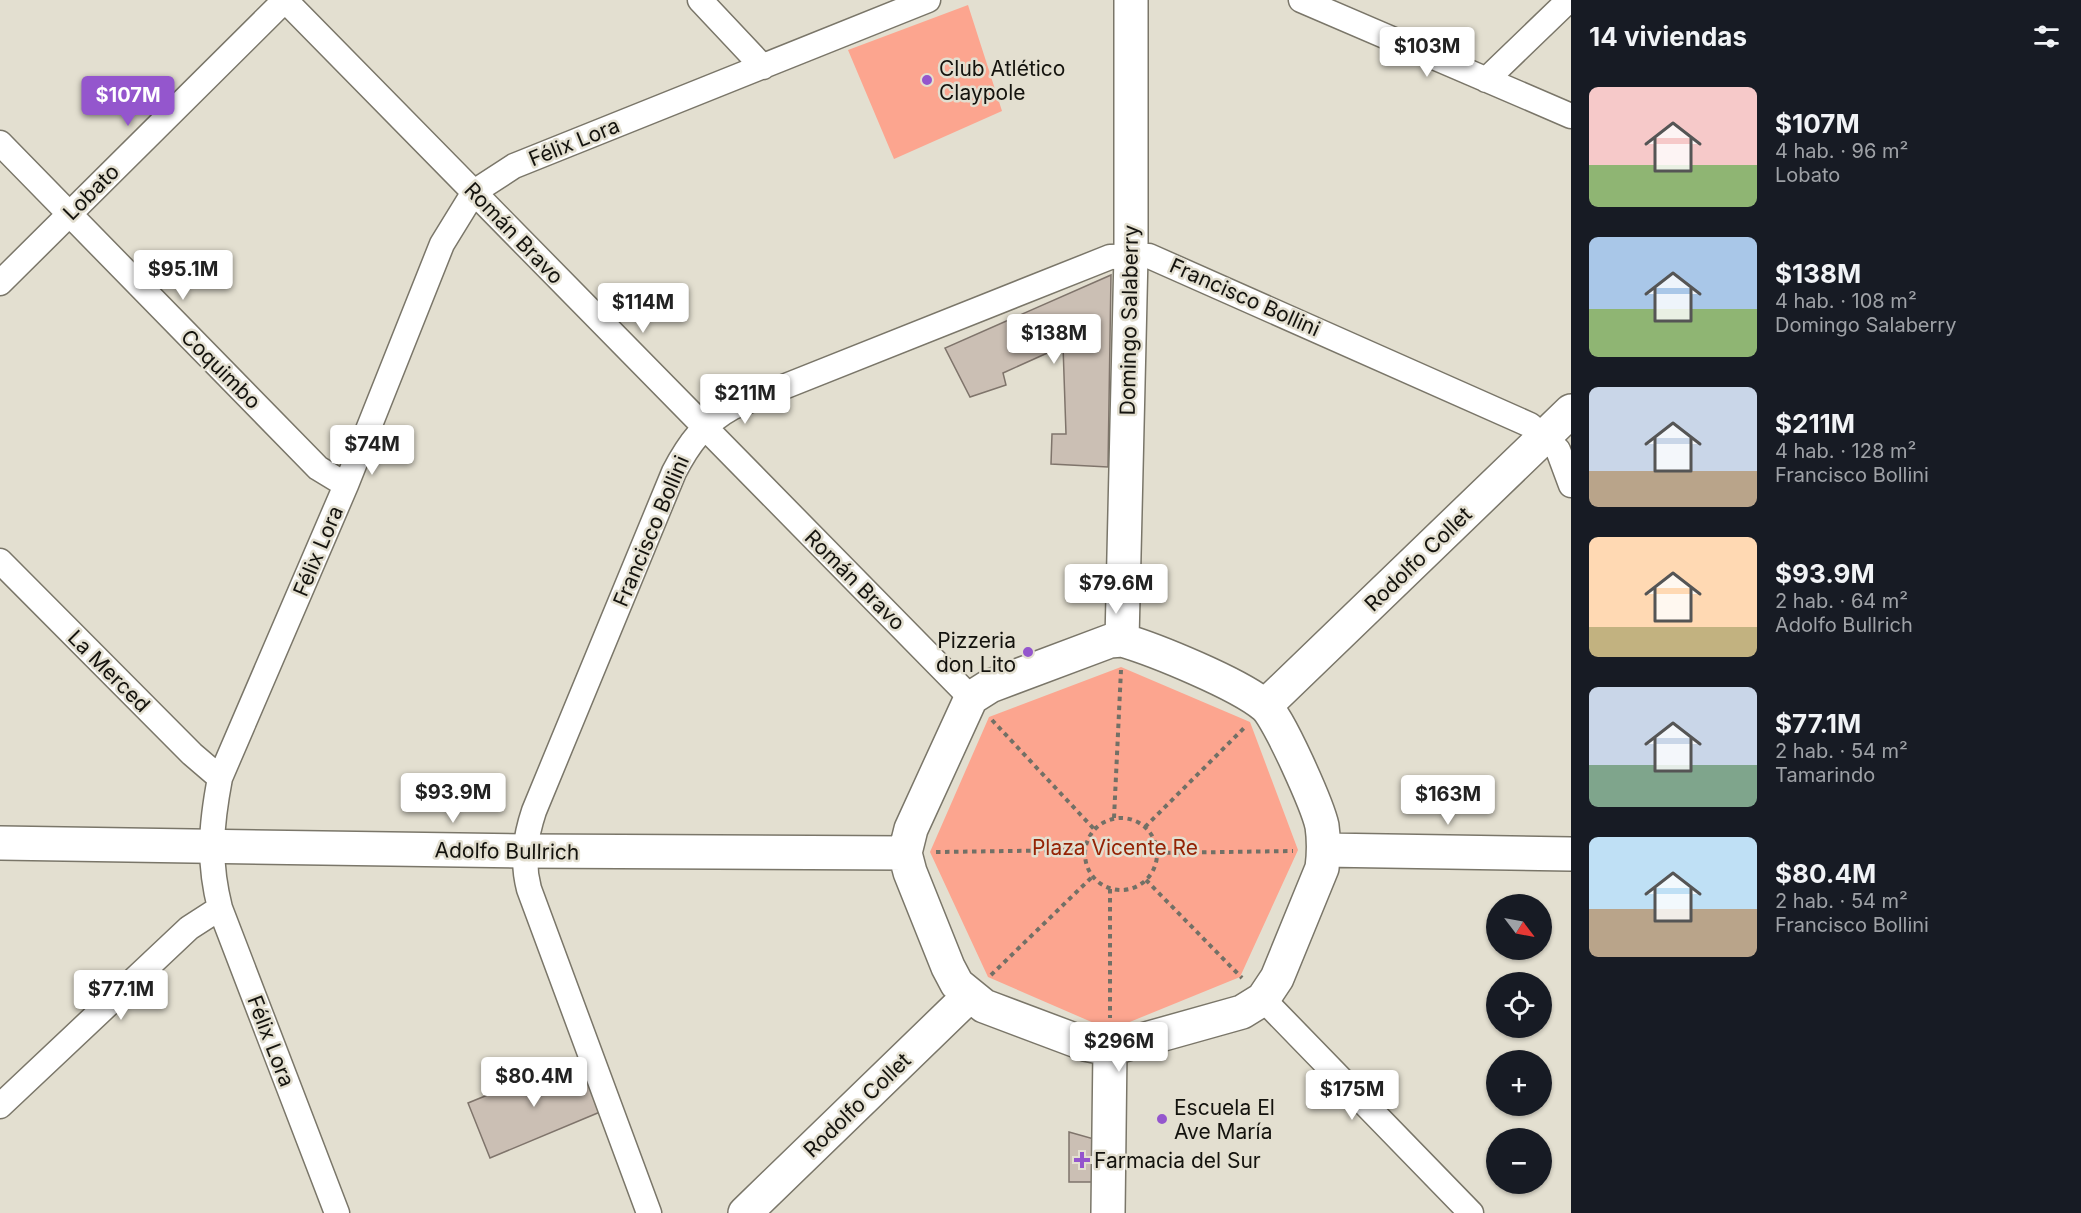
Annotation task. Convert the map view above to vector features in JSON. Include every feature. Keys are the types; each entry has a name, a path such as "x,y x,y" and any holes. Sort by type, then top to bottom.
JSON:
{"street":[{"name":"Román Bravo","path":"285,0 971,698"},
{"name":"Lobato","path":"0,283 285,0"},
{"path":"700,0 763,67"},
{"name":"Félix Lora","path":"333,1212 220,908 212,875 211,845 220,778 346,485 442,244 474,192 514,166 928,0"},
{"name":"Domingo Salaberry","path":"1122,640 1131,255 1131,0"},
{"path":"1301,0 1571,116"},
{"path":"1486,80 1569,0"},
{"name":"Coquimbo","path":"0,143 318,468 346,485"},
{"name":"Francisco Bollini","path":"649,1213 529,890 524,851 526,832 534,811 674,472 687,448 704,426 734,407 1110,257 1149,256 1165,261 1530,425 1558,450 1571,485"},
{"name":"Rodolfo Collet","path":"1265,706 1571,411"},
{"name":"La Merced","path":"0,561 183,746 220,778"},
{"path":"1122,640 1235,688 1265,706 1281,728 1321,824 1324,850 1322,868 1277,978 1263,999 1242,1012 1110,1049 1085,1044 984,1006 969,996 957,984 948,967 910,872 906,853 911,829 971,698 990,686 1110,641 1122,640"},
{"name":"Adolfo Bullrich","path":"0,843 524,851 906,853"},
{"path":"1324,850 1571,854"},
{"path":"0,1106 189,928 220,908"},
{"name":"Rodolfo Collet","path":"745,1213 969,996"},
{"path":"1263,999 1471,1213"},
{"path":"1108,1213 1110,1049"}],"path":[{"path":"1114,818 1122,640"},
{"path":"971,698 1094,829"},
{"path":"1146,827 1265,706"},
{"path":"1125,817 1146,827 1152,834 1157,853 1156,863 1146,880 1123,891 1110,889 1092,877 1084,860 1084,850 1094,829 1114,818 1125,817"},
{"path":"906,853 1084,850"},
{"path":"1157,853 1324,850"},
{"path":"969,996 1092,877"},
{"path":"1146,880 1263,999"},
{"path":"1110,889 1110,1049"}],"green space":[{"name":"Club Atlético Claypole","path":"968,5 1002,111 894,159 848,50"},
{"name":"Plaza Vicente Re","path":"1121,667 1250,722 1298,850 1240,977 1110,1030 988,977 930,852 989,717"}],"building":[{"path":"1111,275 1108,467 1051,464 1052,434 1066,434 1063,346 1003,373 1006,385 970,397 945,348"},
{"path":"578,1058 600,1112 490,1158 468,1103"},
{"name":"Farmacia del Sur","path":"1069,1132 1094,1139 1094,1182 1069,1182"}],"place":[{"name":"Club Atlético Claypole","path":"927,80"},
{"name":"Pizzeria don Lito","path":"1028,652"},
{"name":"Escuela El Ave María","path":"1162,1119"},
{"name":"Farmacia del Sur","path":"1082,1160"}]}
